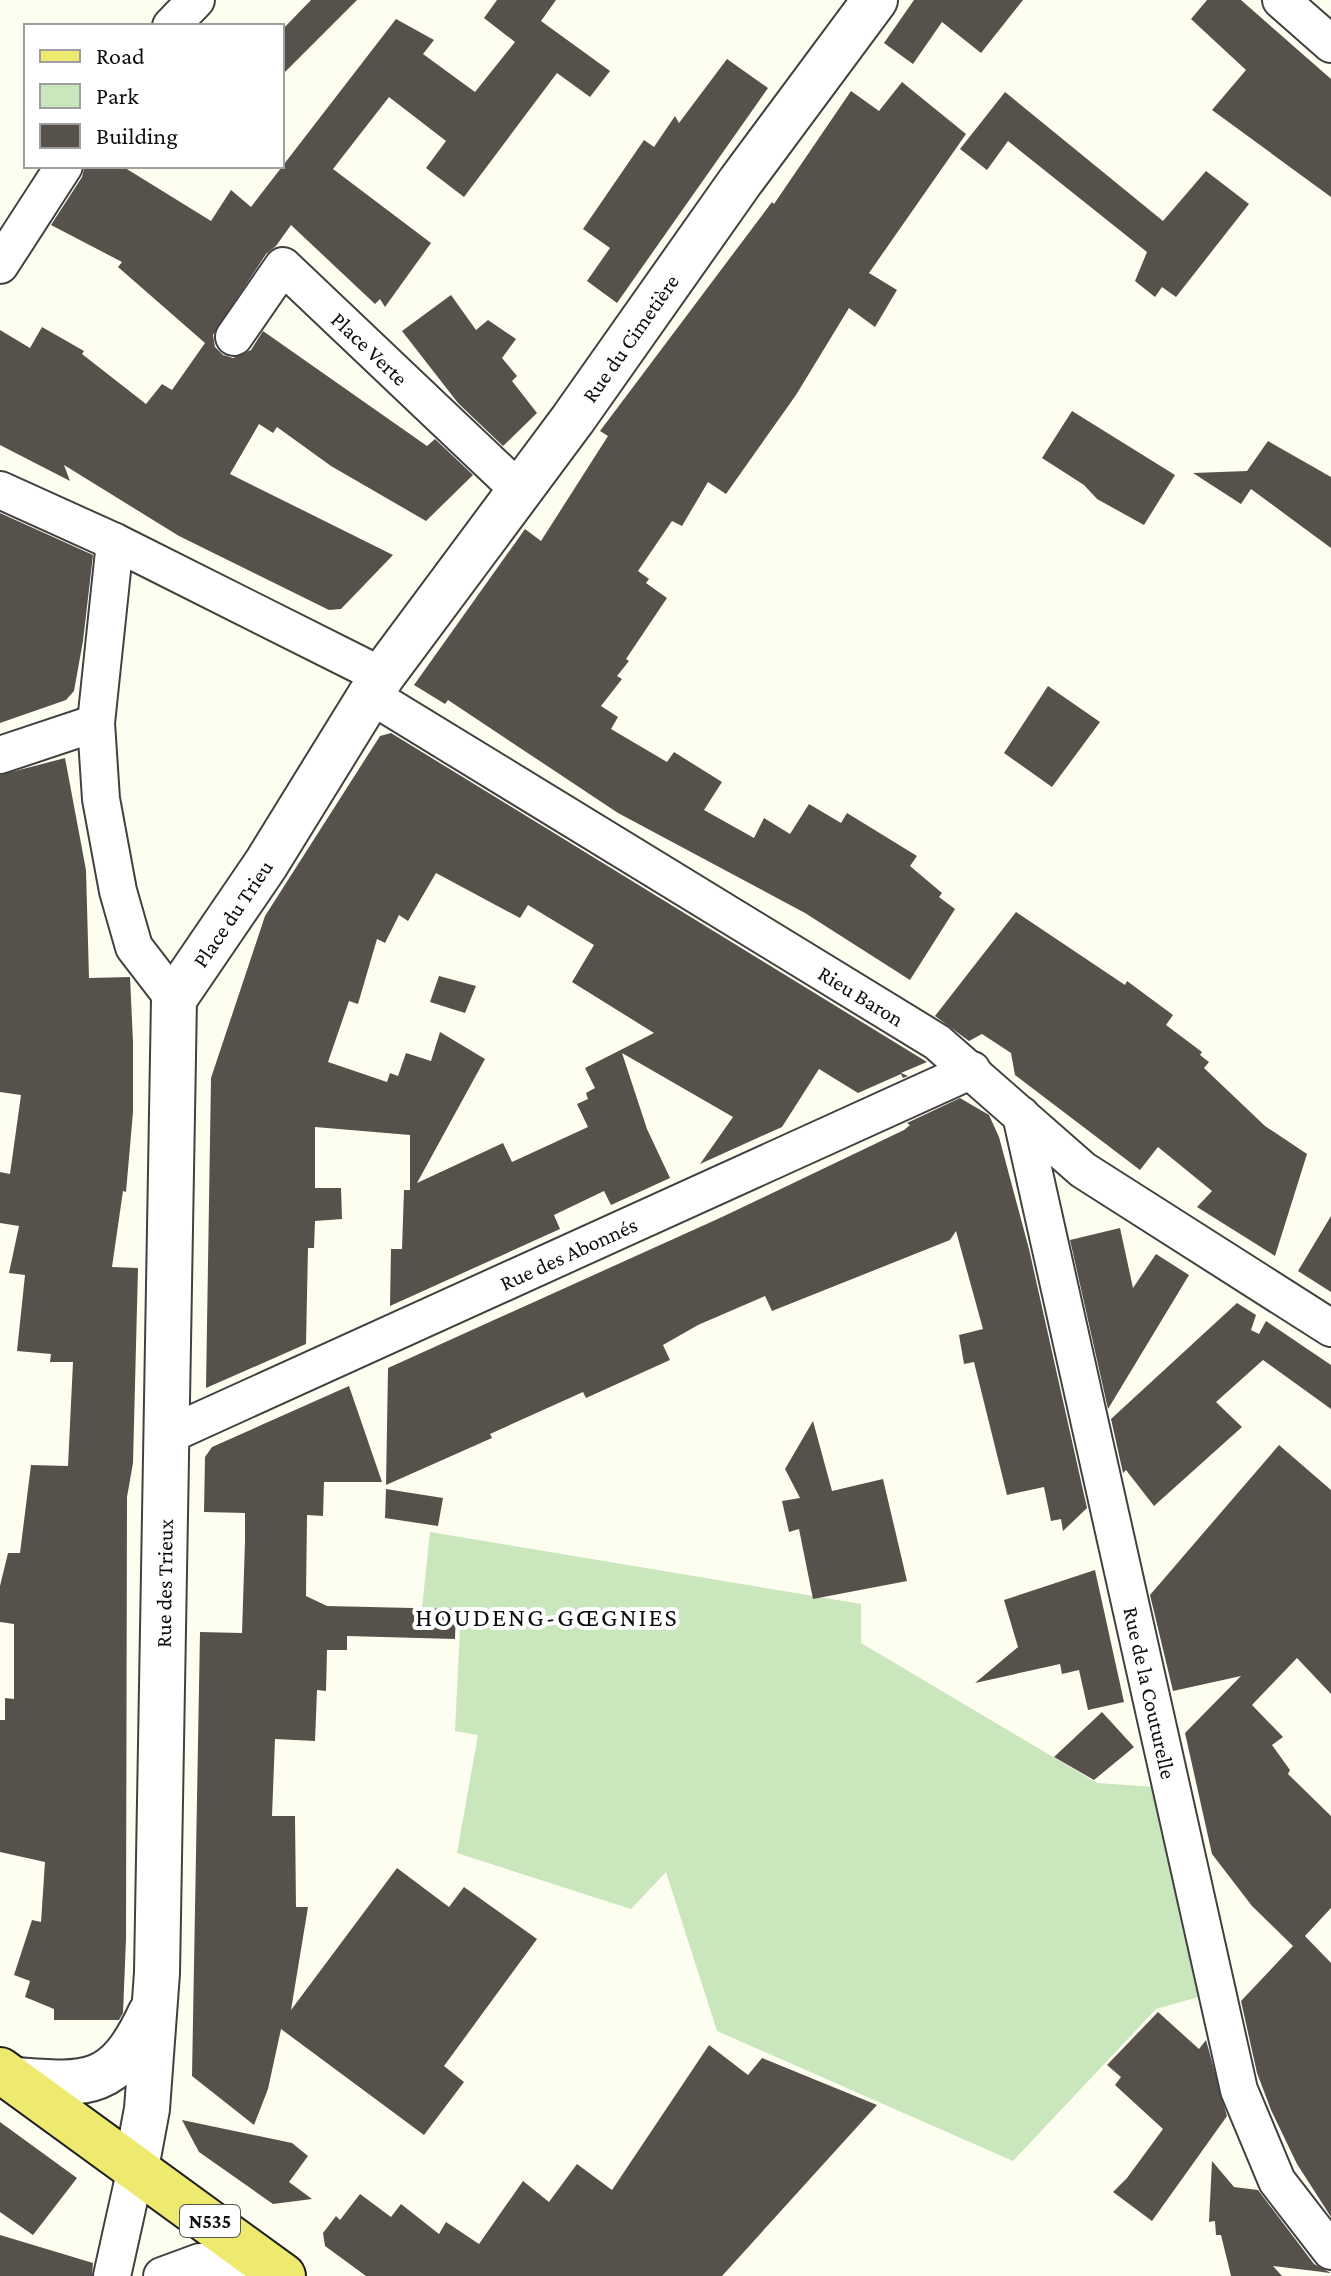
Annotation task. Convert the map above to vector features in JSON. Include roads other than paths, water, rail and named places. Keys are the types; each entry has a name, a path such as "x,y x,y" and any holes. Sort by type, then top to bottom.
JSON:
{"main road":[{"name":"N535","path":"7,2075 274,2269"}],"street":[{"path":"173,24 196,0"},
{"name":"Rue du Cimetière","path":"376,686 875,0"},
{"path":"1281,0 1331,44"},
{"path":"0,265 63,168"},
{"name":"Place Verte","path":"234,337 283,266 519,490"},
{"path":"0,490 115,542 376,686"},
{"path":"115,542 96,723 101,799 118,891 134,947 174,999"},
{"name":"Place du Trieu","path":"174,999 266,864 376,686"},
{"name":"Rieu Baron","path":"376,686 937,1042 1083,1170 1331,1328"},
{"path":"0,755 96,723"},
{"name":"Rue des Trieux","path":"136,2168 147,2109 154,2005 174,999"},
{"name":"Rue des Abonnés","path":"166,1436 972,1070"},
{"name":"Rue de la Couturelle","path":"1021,1115 1239,2090 1277,2181 1331,2251"},
{"path":"7,2075 69,2085 98,2078 134,2049 154,2005"},
{"path":"112,2276 136,2168"},
{"path":"162,2276 200,2262 274,2269"}],"district":[{"name":"HOUDENG-GŒGNIES","path":"547,1617"}]}
